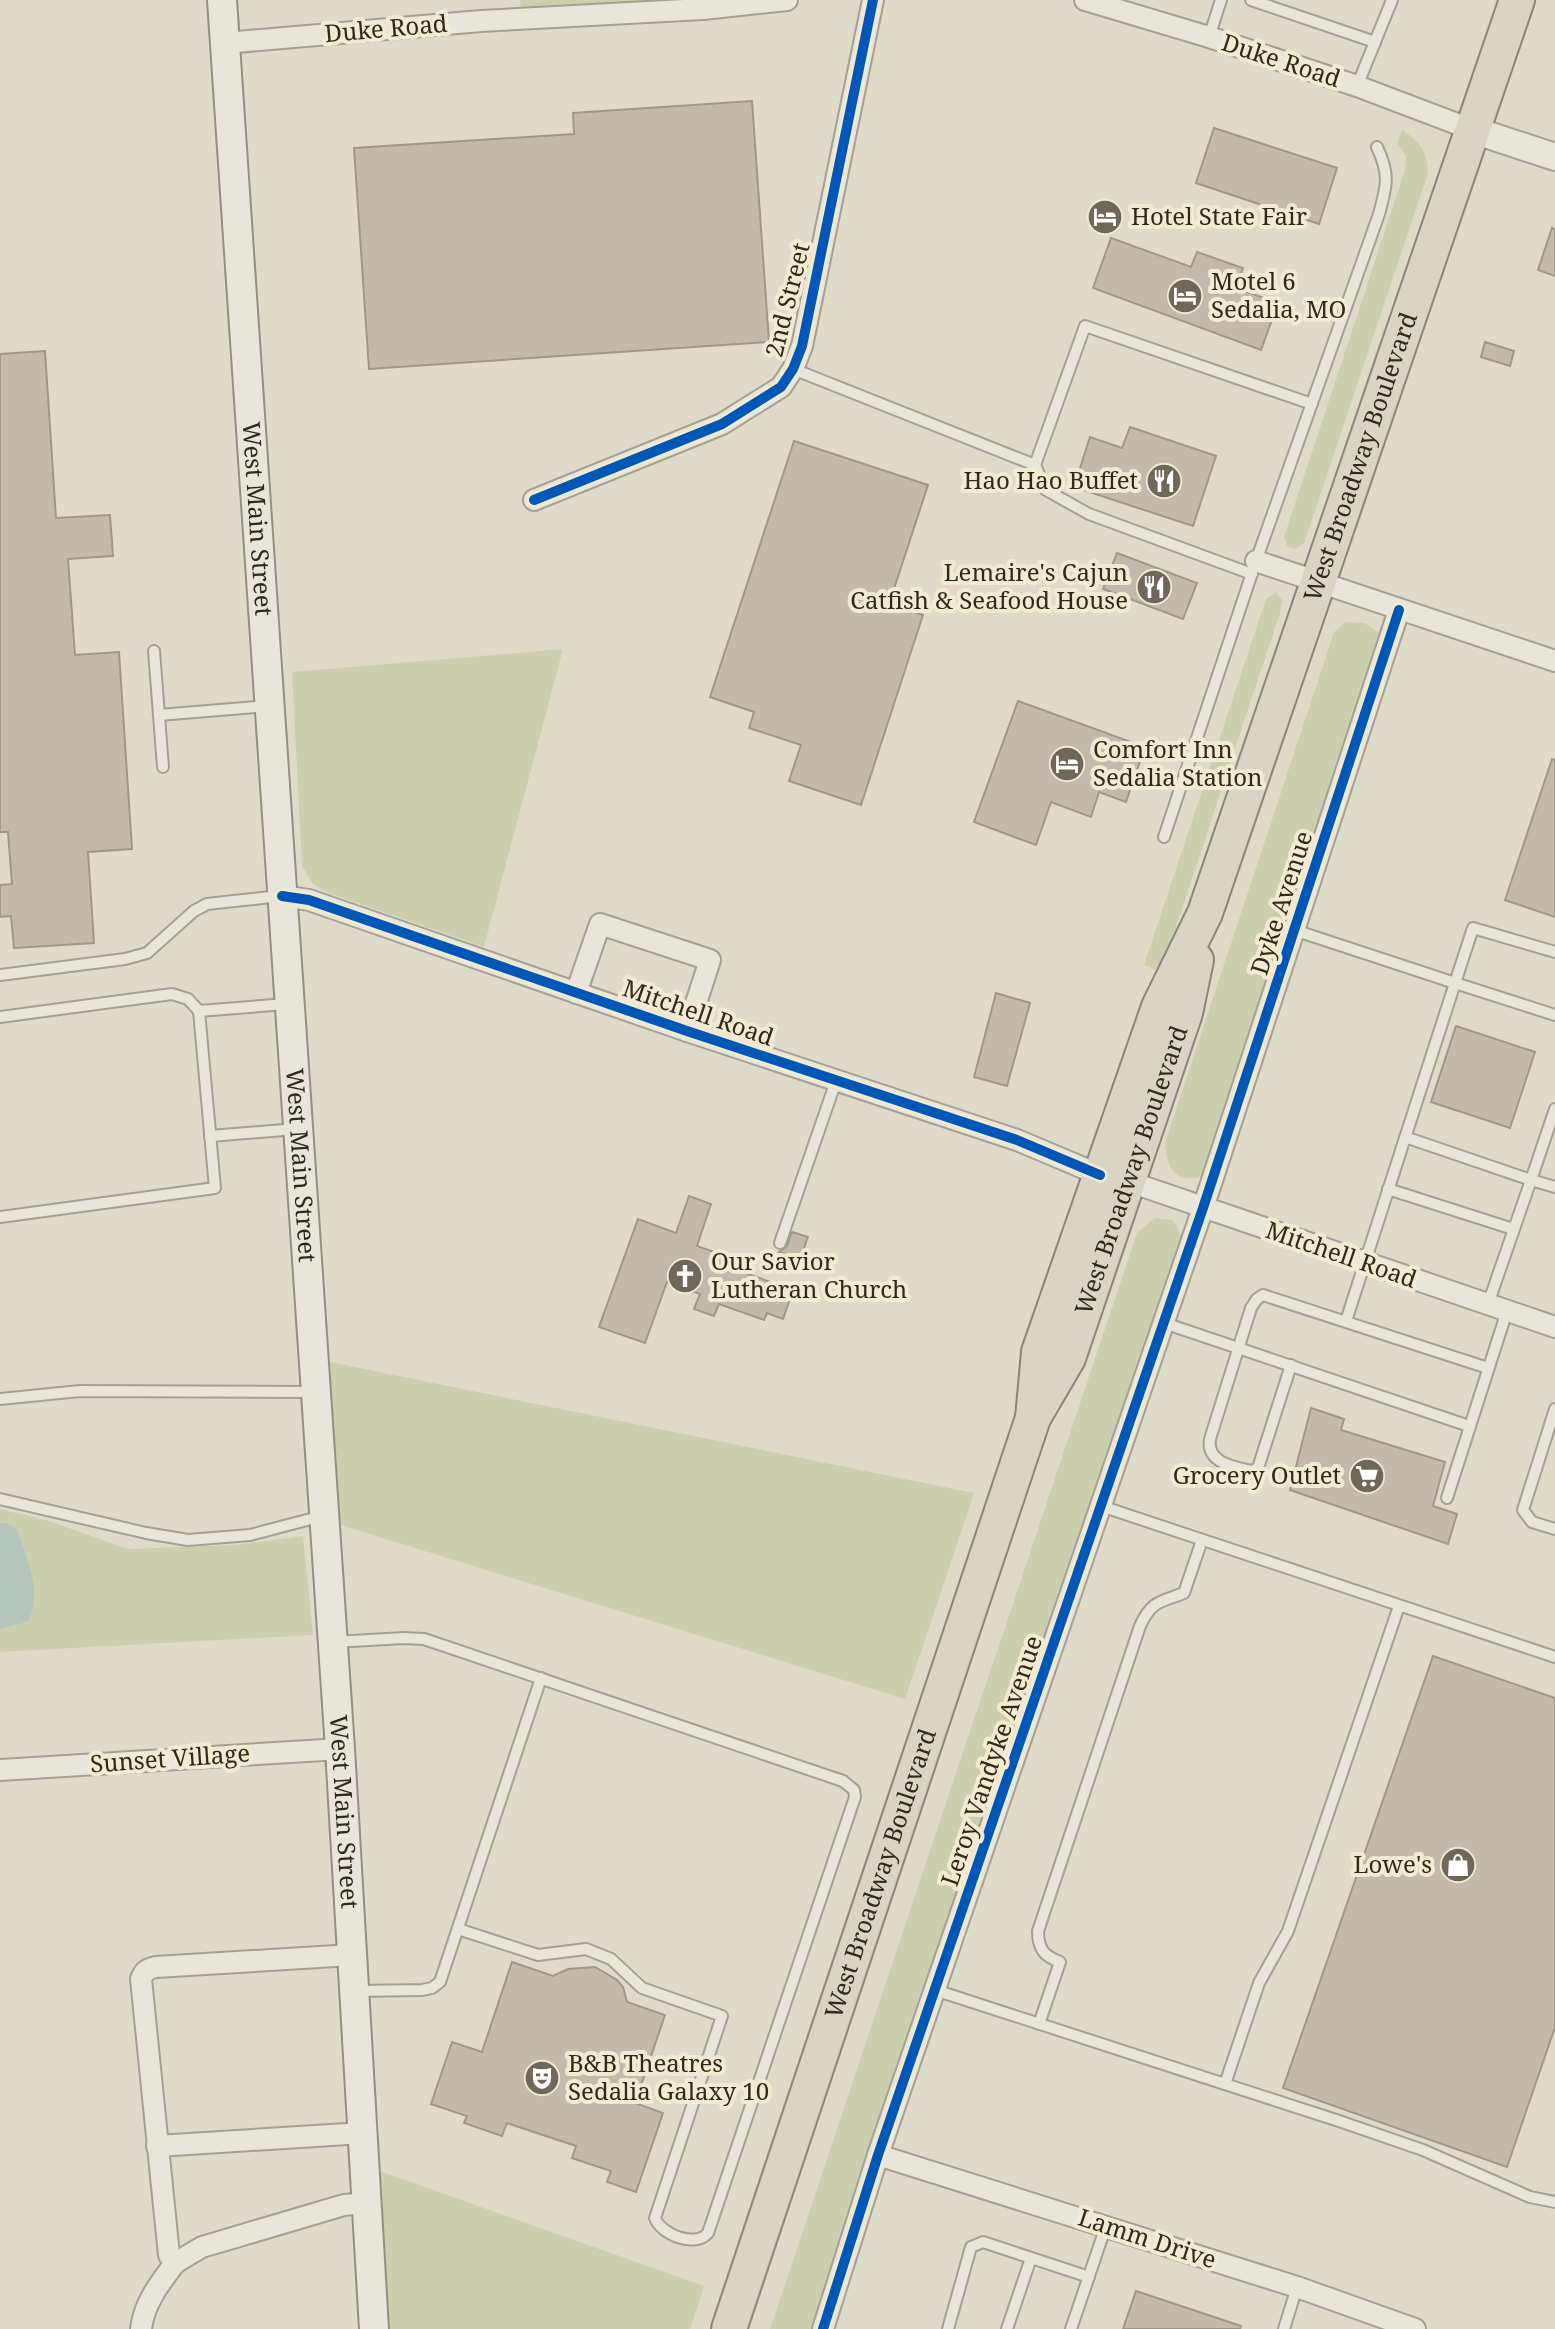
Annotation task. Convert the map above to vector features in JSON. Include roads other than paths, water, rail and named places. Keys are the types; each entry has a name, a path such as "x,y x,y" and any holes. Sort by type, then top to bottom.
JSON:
{"highway":[{"name":"West Broadway Boulevard","path":"729,2329 1033,1418 1068,1358 1114,1178 1185,1013 1205,913 1517,0"}],"main road":[{"name":"West Main Street","path":"222,0 340,1749 374,2329"}],"street":[{"name":"Duke Road","path":"225,43 481,21 703,9 787,0"},
{"name":"2nd Street","path":"534,500 722,424 781,387 793,369 802,346 873,0"},
{"name":"Duke Road","path":"1085,0 1357,86 1473,130"},
{"path":"1473,130 1555,157"},
{"path":"1254,568 1319,583 1555,661"},
{"name":"Dyke Avenue","path":"1203,1208 1399,610"},
{"name":"Mitchell Road","path":"282,896 309,900 687,1031 1017,1140 1114,1178 1555,1327"},
{"path":"576,993 600,924 710,960 687,1031"},
{"name":"Leroy Vandyke Avenue","path":"826,2328 878,2155 1203,1208"},
{"name":"Sunset Village","path":"0,1770 340,1749"},
{"path":"175,2263 169,2255 141,1979 143,1973 156,1967 352,1955"},
{"path":"157,2146 363,2133"},
{"name":"Lamm Drive","path":"878,2155 1297,2287 1384,2324 1415,2329"},
{"path":"141,2329 153,2293 175,2263 202,2247 344,2205 367,2203"}],"lane":[{"path":"1209,37 1221,0"},
{"path":"1251,0 1375,42"},
{"path":"1357,86 1392,0"},
{"path":"1164,837 1387,186 1387,167 1377,147"},
{"path":"1254,568 1089,514 1046,490 1035,465 1085,326 1312,404"},
{"path":"793,369 1035,465"},
{"path":"154,651 163,767"},
{"path":"159,715 269,706"},
{"path":"0,975 125,959 147,953 194,911 207,904 282,896"},
{"path":"1346,1321 1473,928 1555,952"},
{"path":"1294,930 1555,1015"},
{"path":"0,1017 172,994 188,999 199,1011 215,1188 0,1217"},
{"path":"199,1011 289,1003"},
{"path":"780,1243 836,1081"},
{"path":"1447,1498 1488,1368 1513,1229 1555,1109"},
{"path":"210,1136 298,1128"},
{"path":"1405,1137 1555,1187"},
{"path":"1388,1189 1513,1229"},
{"path":"1291,1365 1258,1468 1252,1471 1221,1462 1213,1456 1209,1448 1251,1308 1263,1295 1488,1368"},
{"path":"1164,1323 1469,1426"},
{"path":"0,1399 80,1391 315,1392"},
{"path":"1555,1409 1523,1502 1523,1510 1532,1522 1555,1529"},
{"path":"0,1499 188,1540 250,1535 324,1515"},
{"path":"1101,1506 1555,1657"},
{"path":"1039,2024 1060,1962 1041,1951 1038,1931 1140,1626 1153,1604 1184,1593 1202,1540"},
{"path":"1225,2084 1259,1983 1288,1931 1399,1606"},
{"path":"332,1643 424,1639 843,1781 854,1790 855,1797 705,2238 694,2241 664,2231 655,2218 722,2016 642,1988 611,1959 586,1949 538,1955 458,1929"},
{"path":"354,1991 432,1988 440,1982 541,1678"},
{"path":"935,1990 1423,2150 1501,2186 1555,2202"},
{"path":"1071,2329 1106,2226"},
{"path":"948,2329 971,2247 983,2242 1089,2277"},
{"path":"1007,2329 1031,2258"},
{"path":"1284,2329 1297,2287"}],"place":[{"name":"Hotel State Fair","path":"1105,217"},
{"name":"Motel 6 Sedalia, MO","path":"1185,296"},
{"name":"Hao Hao Buffet","path":"1164,481"},
{"name":"Lemaire's Cajun Catfish & Seafood House","path":"1154,587"},
{"name":"Comfort Inn Sedalia Station","path":"1067,764"},
{"name":"Our Savior Lutheran Church","path":"685,1276"},
{"name":"Grocery Outlet","path":"1367,1476"},
{"name":"Lowe's","path":"1458,1865"},
{"name":"B&B Theatres Sedalia Galaxy 10","path":"542,2078"}]}
